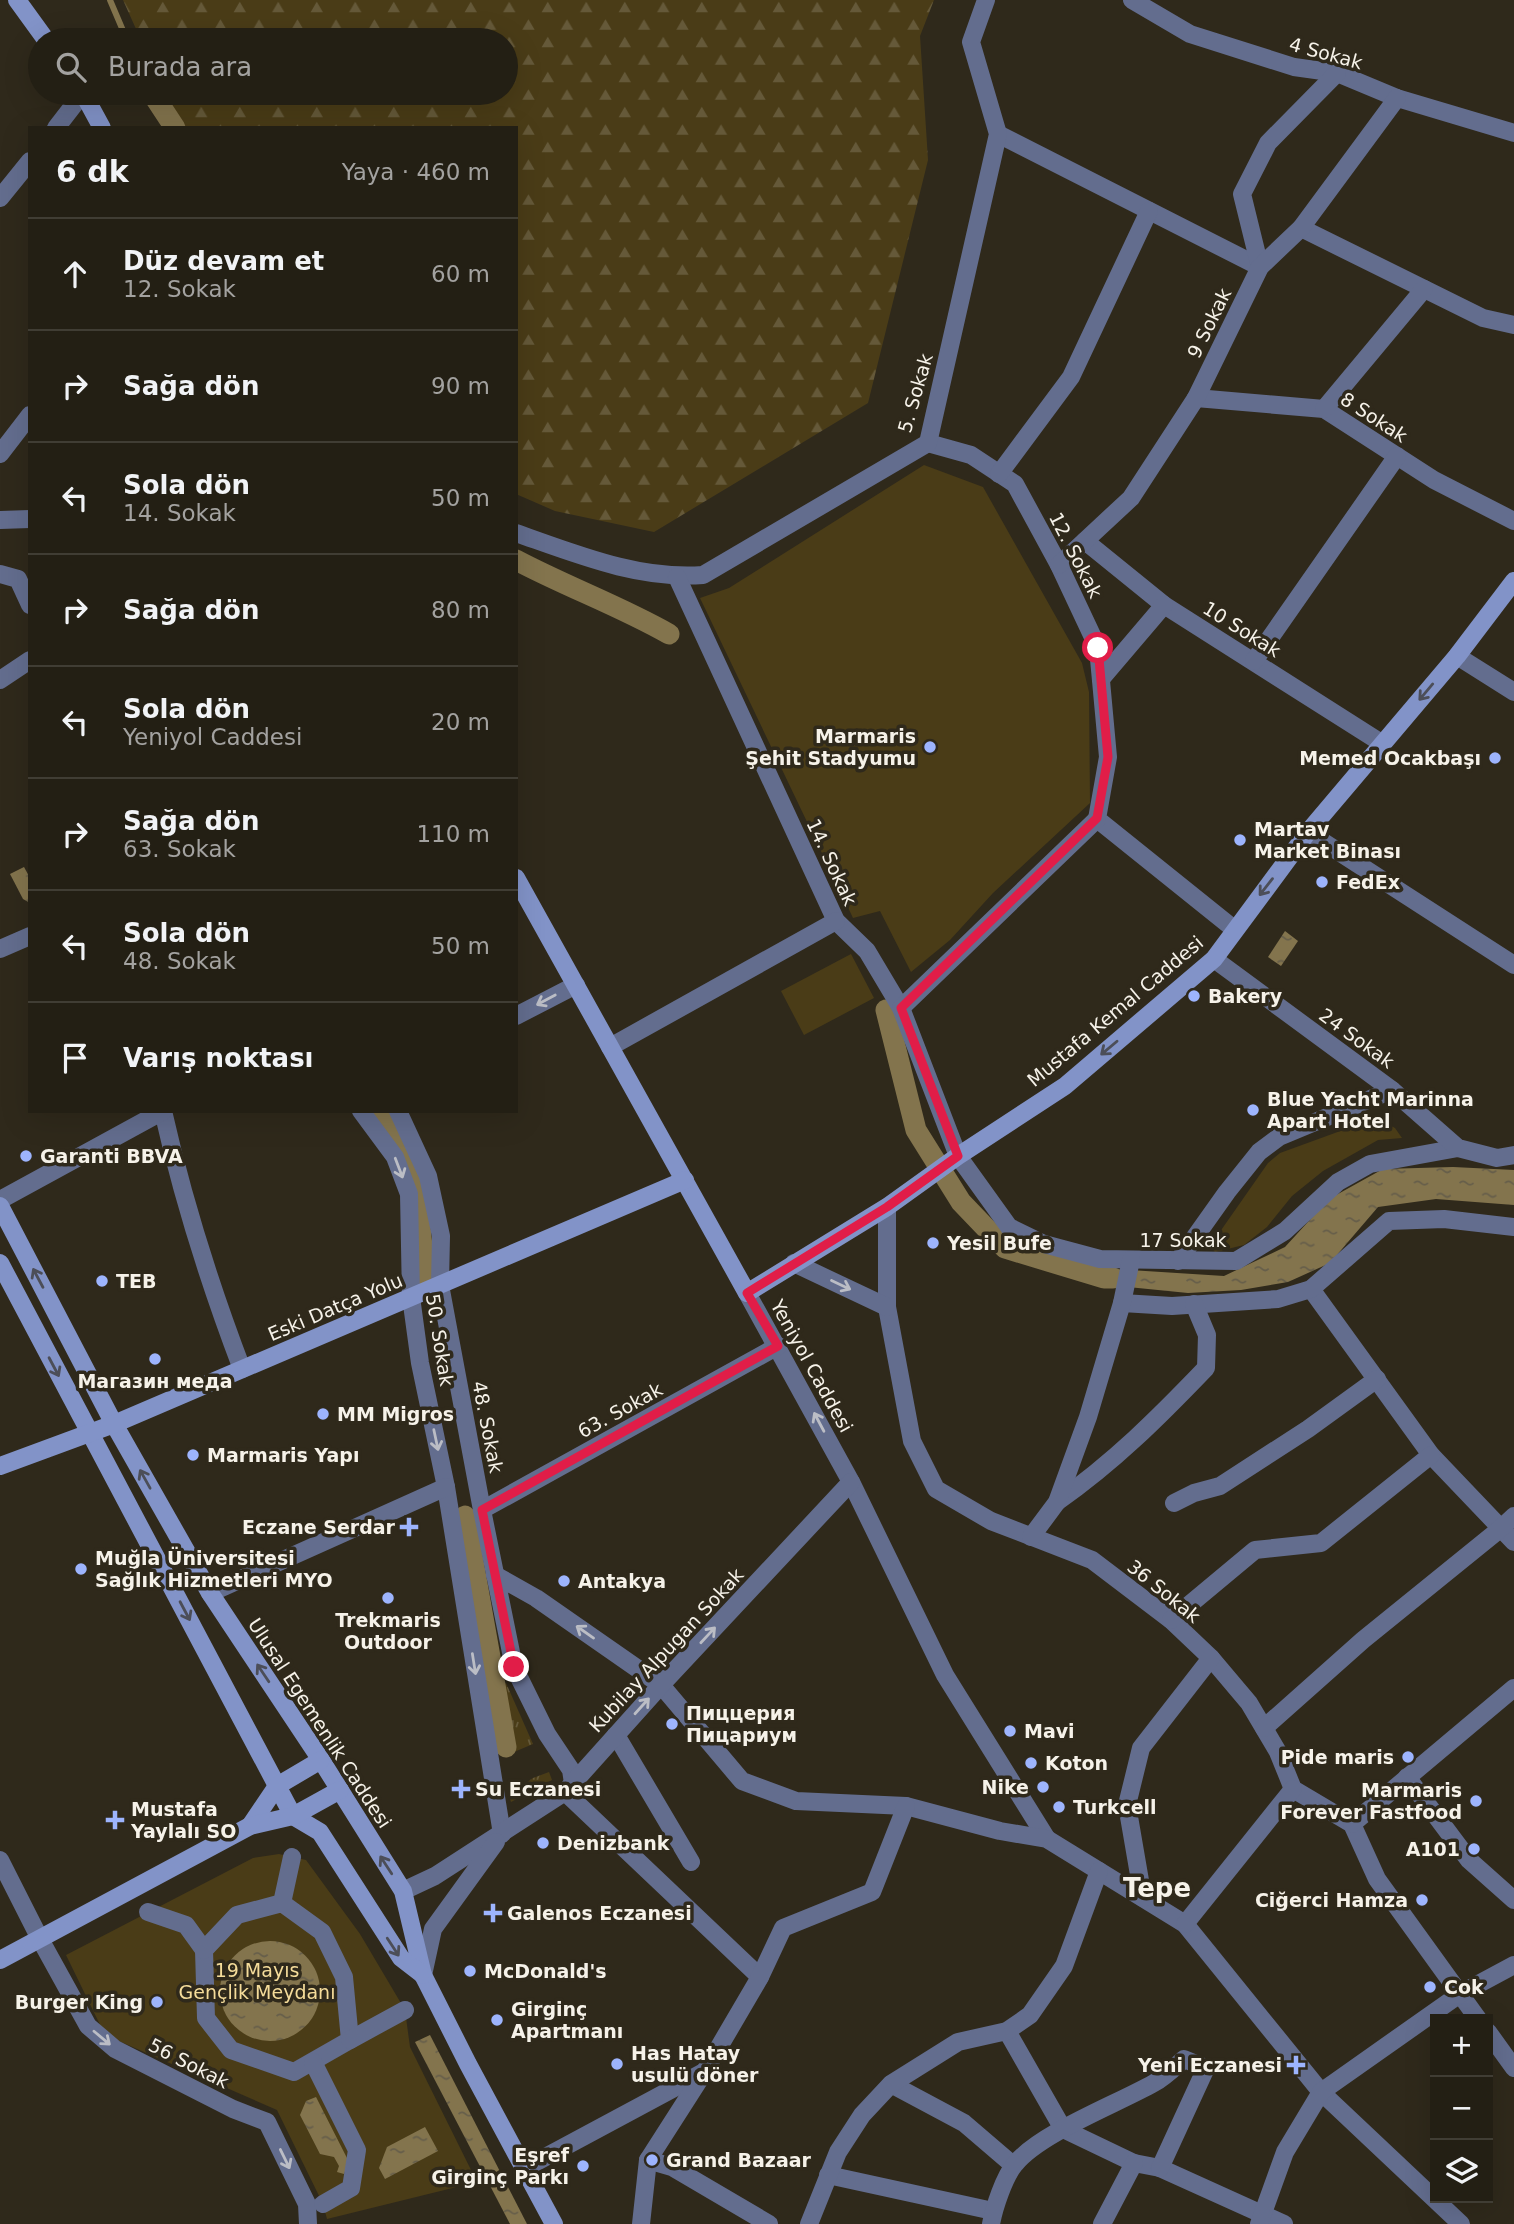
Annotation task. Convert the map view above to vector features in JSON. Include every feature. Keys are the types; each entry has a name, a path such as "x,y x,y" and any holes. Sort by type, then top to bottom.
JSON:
{"street":[{"path":"17,0 37,28"},
{"name":"5. Sokak","path":"518,534 573,553 635,570 677,577 703,575 928,443 998,134 971,43 986,0"},
{"name":"4 Sokak","path":"1132,0 1190,34 1294,67 1337,73 1398,98 1514,133"},
{"path":"1260,267 1242,194 1268,143 1337,73"},
{"name":"9 Sokak","path":"1059,565 1131,498 1196,398 1260,267 1301,229 1398,98"},
{"path":"58,126 74,105"},
{"path":"90,105 101,126"},
{"path":"998,134 1260,267"},
{"path":"0,198 28,163"},
{"path":"999,474 1071,377 1149,211"},
{"path":"1301,229 1483,318 1514,325"},
{"path":"1324,409 1424,289"},
{"name":"8 Sokak","path":"1196,398 1324,409 1434,480 1514,522"},
{"path":"0,453 28,418"},
{"name":"12. Sokak","path":"928,443 971,455 1015,484 1059,565 1098,648 1108,757 1097,818"},
{"path":"1254,661 1397,456"},
{"path":"0,520 28,519"},
{"name":"10 Sokak","path":"1085,541 1164,605 1383,744"},
{"path":"0,574 18,579 28,601"},
{"name":"14. Sokak","path":"677,577 836,921 867,950 901,1008 958,1156"},
{"name":"Mustafa Kemal Caddesi","path":"747,1293 887,1207 958,1156 1065,1086 1213,959 1308,832 1457,656 1514,580"},
{"path":"1101,679 1164,605"},
{"path":"1457,656 1514,692"},
{"path":"0,680 28,661"},
{"path":"901,1008 1097,818 1234,929"},
{"path":"1308,832 1514,965"},
{"name":"Yeniyol Caddesi","path":"518,882 778,1346 851,1482 945,1675 1047,1839"},
{"path":"610,1047 836,921"},
{"path":"0,950 28,937"},
{"name":"24 Sokak","path":"1213,959 1392,1090 1458,1148 1497,1158 1514,1155"},
{"path":"518,1015 576,985"},
{"path":"1178,1261 1259,1152 1279,1137 1392,1090"},
{"path":"0,1199 159,1113"},
{"path":"163,1113 179,1181 215,1297 242,1369"},
{"name":"50. Sokak","path":"362,1113 395,1157 409,1194 411,1297 420,1363 446,1487 502,1834"},
{"name":"48. Sokak","path":"399,1113 429,1176 441,1236 440,1285 514,1667 547,1734 571,1770 569,1787"},
{"name":"17 Sokak","path":"958,1156 1009,1227 1044,1244 1100,1259 1236,1261 1285,1231 1338,1182 1370,1164 1458,1148"},
{"name":"Eski Datça Yolu","path":"0,1466 114,1424 685,1180"},
{"name":"Ulusal Egemenlik Caddesi","path":"0,1206 114,1424 209,1592 321,1760 403,1891 423,1975 554,2224"},
{"name":"36 Sokak","path":"887,1207 887,1307 912,1441 936,1489 990,1521 1091,1560 1171,1620 1211,1658 1249,1703 1278,1752 1293,1789"},
{"path":"1122,1303 1194,1304 1278,1298 1311,1289 1389,1221 1444,1219 1514,1227"},
{"path":"1031,1536 1057,1502 1088,1417 1122,1303 1131,1260"},
{"name":"Ulusal Egemenlik Caddesi","path":"0,1263 293,1816 320,1832 401,1958 423,1975"},
{"path":"794,1263 887,1307"},
{"path":"1311,1289 1431,1455 1514,1542"},
{"path":"1057,1502 1097,1474 1158,1418 1206,1368 1207,1335 1194,1304"},
{"name":"63. Sokak","path":"482,1510 778,1346"},
{"path":"1174,1503 1194,1493 1220,1486 1308,1429 1377,1379"},
{"path":"1171,1620 1255,1550 1321,1543 1431,1455"},
{"name":"Kubilay Alpugan Sokak","path":"403,1891 436,1876 569,1787 851,1482"},
{"path":"209,1592 446,1487"},
{"path":"1264,1728 1363,1640 1514,1516"},
{"path":"495,1575 536,1598 661,1685 742,1781 796,1801 906,1806 1000,1831 1047,1839 1185,1924 1321,2092 1461,2224"},
{"path":"1143,1898 1127,1805 1141,1748 1211,1658"},
{"path":"1352,1824 1514,1688"},
{"path":"616,1735 691,1862"},
{"path":"250,1826 277,1786 321,1760"},
{"path":"1407,1777 1469,1860 1514,1900"},
{"path":"569,1787 760,1978"},
{"path":"1185,1924 1293,1789 1352,1824 1377,1879 1474,2014"},
{"path":"0,1960 250,1826 293,1816 340,1790"},
{"path":"641,2224 648,2160 760,1978 783,1928 872,1892 906,1806"},
{"name":"Kubilay Alpugan Sokak","path":"423,1975 433,1929 502,1834"},
{"path":"282,1903 292,1857"},
{"name":"56 Sokak","path":"0,1860 40,1940 88,2026 115,2049 233,2109 267,2122 307,2204 308,2224"},
{"path":"809,2224 838,2152 862,2115 891,2084 958,2042 1007,2031 1030,2015 1064,1966 1099,1871"},
{"path":"204,1950 237,1915 282,1903"},
{"path":"282,1903 322,1932 344,1978 350,2040"},
{"path":"148,1912 187,1925 204,1950 206,2018 230,2050 294,2072 405,2010"},
{"path":"1261,2219 1285,2152 1321,2092 1460,1994 1514,1965"},
{"path":"1007,2031 1063,2130 1134,2163 1160,2168 1261,2219 1284,2224"},
{"path":"1493,2039 1514,2068"},
{"path":"828,2175 992,2218 1013,2165 1031,2148 1158,2081 1184,2059 1206,2068 1160,2168"},
{"path":"313,2062 357,2150 351,2188 323,2204"},
{"path":"525,2168 705,2071"},
{"path":"891,2084 964,2123 1013,2165"},
{"path":"648,2160 673,2167 769,2224"},
{"path":"1102,2224 1134,2163"}],"green space":[{"path":"123,0 934,0 920,36 928,160 868,403 654,532 555,511 518,495 518,126 184,126 172,105 518,105 518,28 136,28"},
{"name":"Marmaris Şehit Stadyumu","path":"924,465 983,487 1082,663 1089,692 1090,803 993,893 950,940 911,972 880,911 853,918 700,598 729,588"},
{"path":"851,954 874,998 804,1035 781,991"},
{"path":"1376,1118 1395,1128 1402,1138 1378,1140 1323,1171 1292,1196 1267,1227 1244,1245 1215,1252 1210,1246 1268,1163 1280,1153"},
{"path":"506,1683 533,1744 514,1752 499,1686"},
{"path":"549,1772 552,1780 511,1802 507,1788 517,1789 533,1778"},
{"name":"19 Mayıs Gençlik Meydanı","path":"279,1854 306,1860 360,1934 405,2010 410,2047 477,2182 327,2219 323,2204 277,2110 105,2035 66,1955 253,1858"}],"water":[{"path":"24,867 28,874 28,902 23,899 10,874"},
{"path":"1285,931 1298,941 1281,966 1268,957"},
{"path":"1453,1167 1514,1170 1514,1205 1436,1199 1378,1207 1330,1263 1288,1282 1241,1290 1188,1293 1118,1286 1113,1278 1114,1269 1224,1276 1285,1247 1329,1199 1383,1169"},
{"path":"270,1941 289,1944 306,1955 317,1972 320,1991 317,2010 306,2027 289,2038 270,2041 251,2038 234,2027 223,2010 220,1991 223,1972 234,1955 251,1944"},
{"path":"430,2035 527,2224 510,2224 415,2042"},
{"path":"316,2097 349,2162 344,2174 337,2172 339,2166 334,2157 320,2154 300,2115 306,2101"},
{"path":"425,2127 438,2151 385,2179 379,2168 387,2147"}],"waterway":[{"path":"110,0 122,28"},
{"path":"160,105 174,126"},
{"path":"518,561 669,634"},
{"path":"886,1010 916,1130 961,1202 1005,1248 1104,1278 1113,1278"},
{"path":"379,1113 416,1184 425,1278"},
{"path":"465,1516 506,1747"}],"place":[{"name":"Marmaris Şehit Stadyumu","path":"930,747"},
{"name":"Memed Ocakbaşı","path":"1495,758"},
{"name":"Martav Market Binası","path":"1240,840"},
{"name":"FedEx","path":"1322,882"},
{"name":"Bakery","path":"1194,996"},
{"name":"Blue Yacht Marinna Apart Hotel","path":"1253,1110"},
{"name":"Garanti BBVA","path":"26,1156"},
{"name":"Yesil Bufe","path":"933,1243"},
{"name":"TEB","path":"102,1281"},
{"name":"Магазин меда","path":"155,1359"},
{"name":"MM Migros","path":"323,1414"},
{"name":"Marmaris Yapı","path":"193,1455"},
{"name":"Eczane Serdar","path":"409,1527"},
{"name":"Muğla Üniversitesi Sağlık Hizmetleri MYO","path":"81,1569"},
{"name":"Antakya","path":"564,1581"},
{"name":"Trekmaris Outdoor","path":"388,1598"},
{"name":"Пиццерия Пицариум","path":"672,1724"},
{"name":"Mavi","path":"1010,1731"},
{"name":"Pide maris","path":"1408,1757"},
{"name":"Koton","path":"1031,1763"},
{"name":"Nike","path":"1043,1787"},
{"name":"Su Eczanesi","path":"461,1789"},
{"name":"Marmaris Forever Fastfood","path":"1476,1801"},
{"name":"Turkcell","path":"1059,1807"},
{"name":"Mustafa Yaylalı SO","path":"115,1820"},
{"name":"Denizbank","path":"543,1843"},
{"name":"A101","path":"1474,1849"},
{"name":"Ciğerci Hamza","path":"1422,1900"},
{"name":"Galenos Eczanesi","path":"493,1913"},
{"name":"McDonald's","path":"470,1971"},
{"name":"Cok","path":"1430,1987"},
{"name":"Burger King","path":"157,2002"},
{"name":"Girginç Apartmanı","path":"497,2020"},
{"name":"Has Hatay usulü döner","path":"617,2064"},
{"name":"Yeni Eczanesi","path":"1296,2065"},
{"name":"Grand Bazaar","path":"652,2160"},
{"name":"Eşref Girginç Parkı","path":"583,2166"}],"district":[{"name":"Tepe","path":"1157,1888"}],"route":[{"path":"514,1667 482,1510 778,1346 747,1293 887,1207 958,1156 901,1008 1097,818 1108,757 1098,648"}]}
